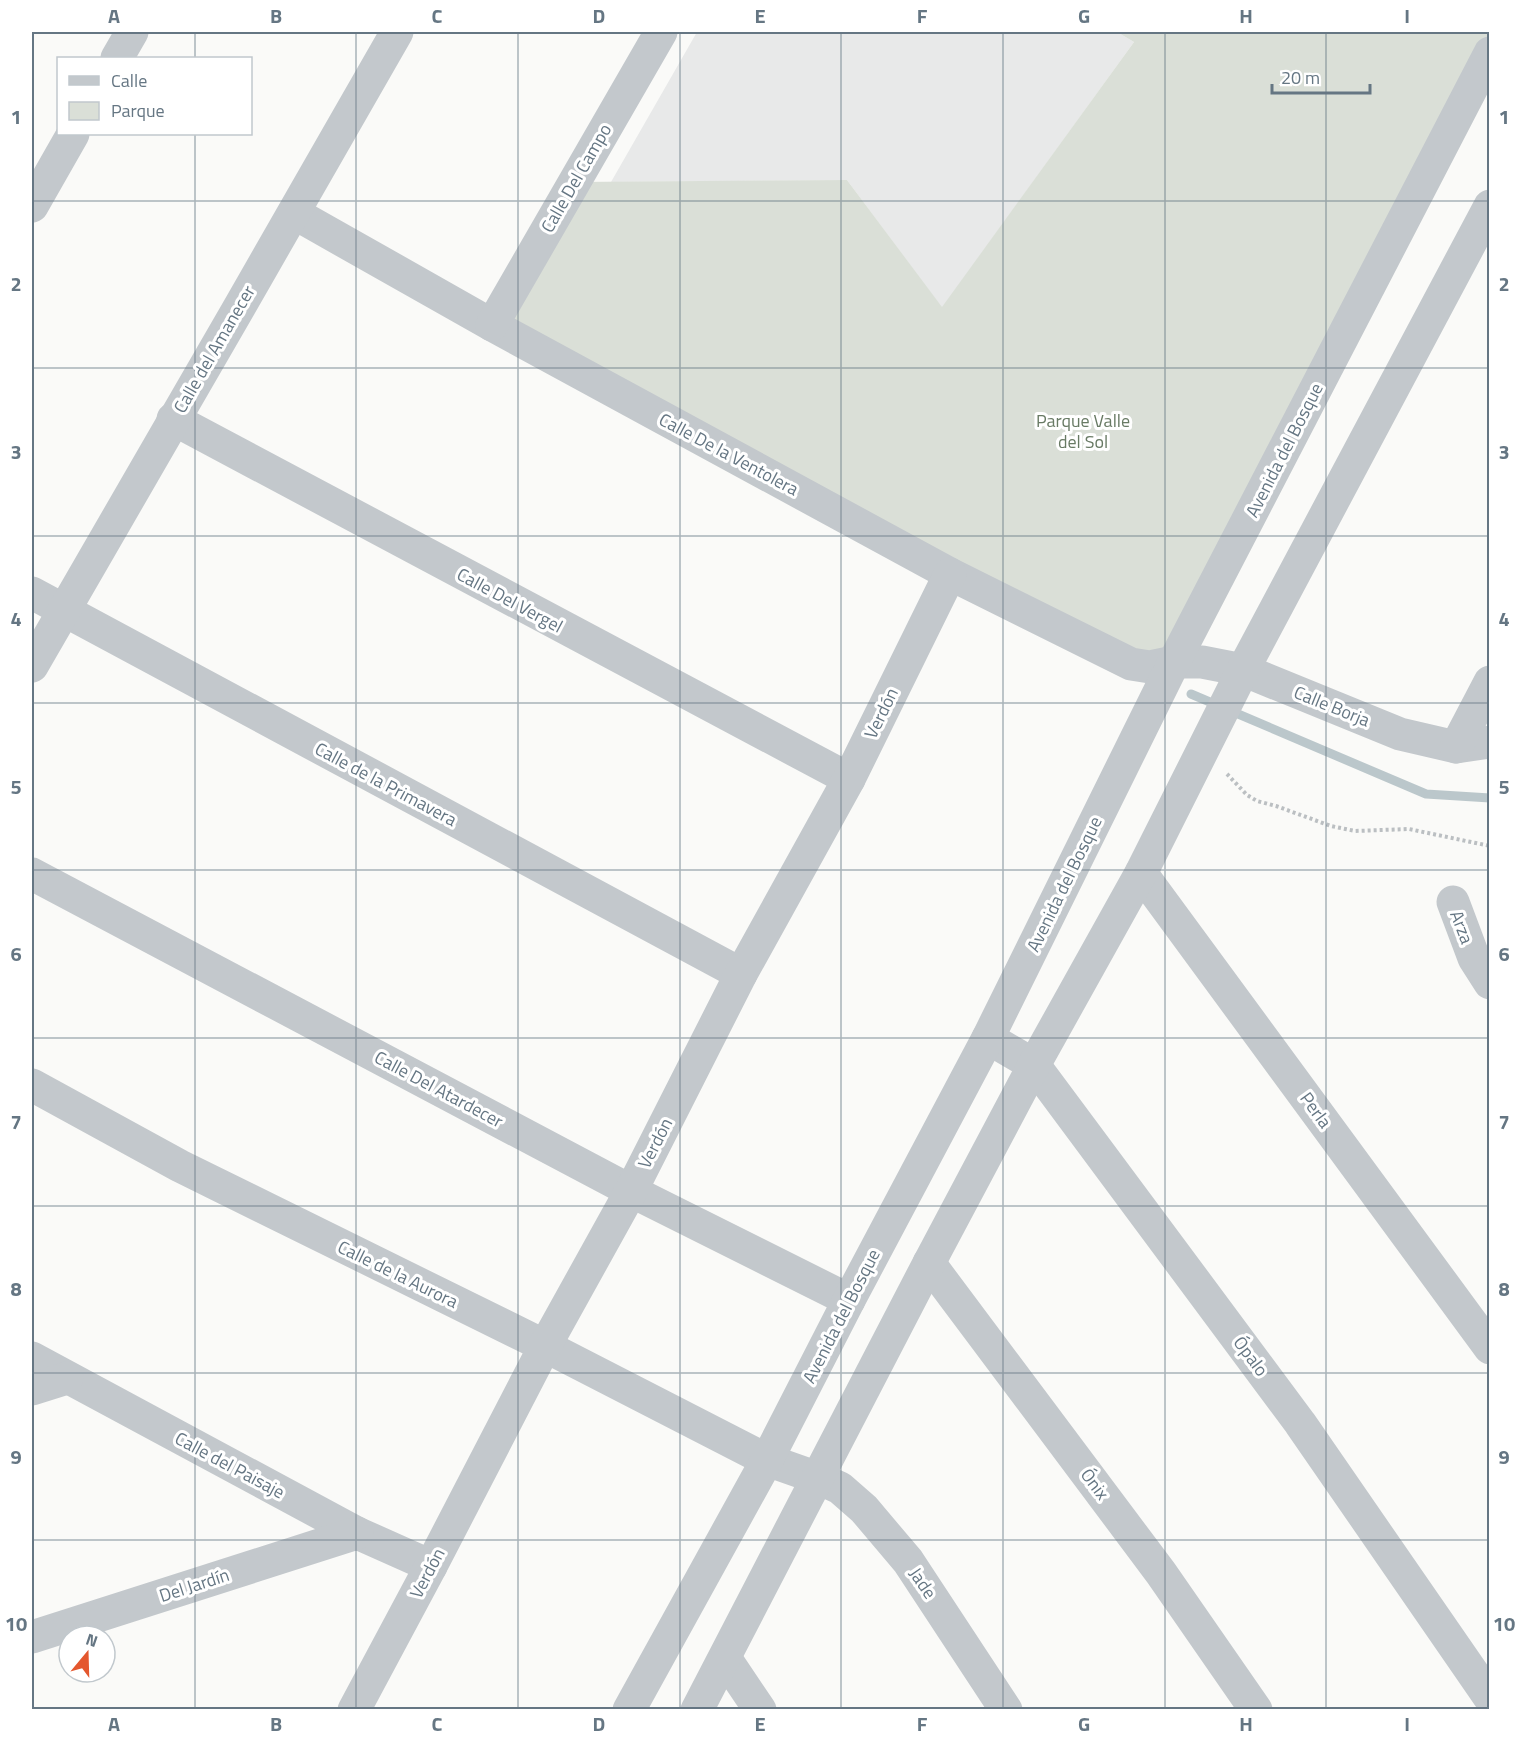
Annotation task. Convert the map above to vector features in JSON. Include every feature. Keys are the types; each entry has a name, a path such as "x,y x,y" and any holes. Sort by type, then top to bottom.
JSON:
{"street":[{"path":"118,57 132,32"},
{"name":"Calle del Amanecer","path":"32,666 397,32"},
{"name":"Calle Del Campo","path":"492,326 661,32"},
{"name":"Avenida del Bosque","path":"629,1710 767,1460 988,1038 1174,662 1490,53"},
{"path":"32,206 72,135"},
{"path":"697,1710 929,1263 1034,1065 1141,873 1237,682 1490,206"},
{"name":"Calle De la Ventolera","path":"294,213 492,326 950,574 1131,664 1150,667 1174,662"},
{"name":"Calle Del Vergel","path":"173,420 849,779"},
{"name":"Verdón","path":"354,1710 545,1346 631,1191 741,974 849,779 950,574"},
{"name":"Calle de la Primavera","path":"32,593 741,974"},
{"name":"Calle Borja","path":"1174,662 1202,662 1237,682 1400,734 1456,747 1490,742"},
{"path":"1456,747 1490,682"},
{"name":"Perla","path":"1141,873 1490,1348"},
{"name":"Calle Del Atardecer","path":"32,874 631,1191 849,1300"},
{"name":"Arza","path":"1453,902 1474,958 1490,984"},
{"name":"Ópalo","path":"988,1038 1034,1065 1300,1423 1490,1698"},
{"name":"Calle de la Aurora","path":"32,1085 180,1166 545,1346 767,1460"},
{"name":"Ónix","path":"929,1263 1161,1573 1256,1710"},
{"name":"Calle del Paisaje","path":"32,1358 357,1533 431,1566"},
{"path":"32,1389 67,1378"},
{"name":"Jade","path":"767,1460 840,1488 864,1509 908,1560 1006,1710"},
{"name":"Del Jardín","path":"32,1637 357,1533"},
{"path":"725,1658 760,1710"}],"path":[{"path":"1198,762 1257,801 1331,826 1355,831 1409,829 1490,846"}],"shaded area":[{"path":"697,32 1117,32 1134,42 942,308 847,180 611,182"}],"green space":[{"name":"Parque Valle del Sol","path":"1117,32 1489,32 1489,53 1174,662 1150,667 492,325 574,182 847,180 942,307 1134,42"}],"waterway":[{"path":"1191,694 1426,794 1490,798"}]}
